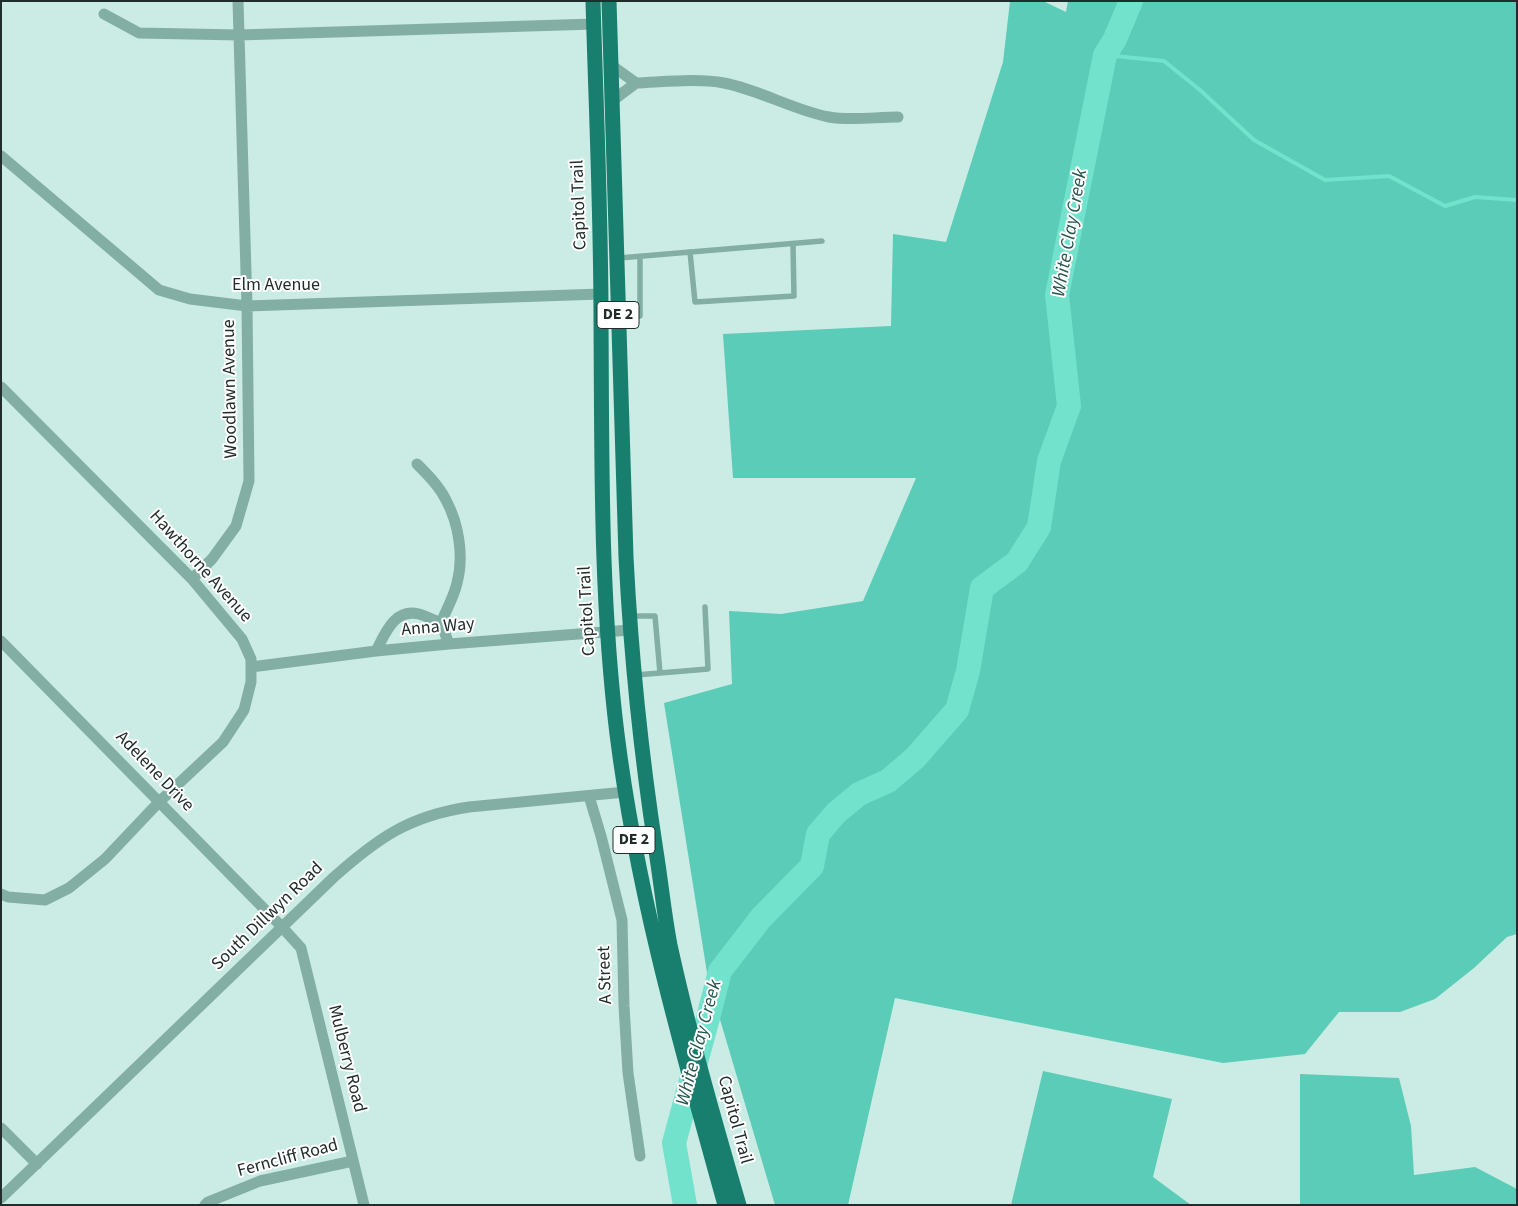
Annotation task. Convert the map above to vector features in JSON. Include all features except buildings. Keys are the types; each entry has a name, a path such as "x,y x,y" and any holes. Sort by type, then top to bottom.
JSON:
{"main road":[{"name":"Capitol Trail","path":"593,1 601,294 602,489 607,631 617,732 625,792 663,946 681,1044 725,1205"},
{"name":"Capitol Trail","path":"609,1 629,623 663,946 693,1039 739,1205"}],"street":[{"name":"Woodlawn Avenue","path":"192,579 212,559 236,526 249,481 247,306 238,1"},
{"path":"104,14 139,32 239,35 594,24"},
{"path":"611,65 636,82 715,82 737,87 817,115 832,118 898,116"},
{"path":"612,101 636,82"},
{"name":"Elm Avenue","path":"1,156 158,290 190,299 247,306 601,294"},
{"name":"Hawthorne Avenue","path":"1,387 192,579 242,639 251,659 251,682 244,710 222,742 159,802 105,859 69,888 45,900 8,897 1,894"},
{"path":"417,464 437,485 446,499 452,514 459,543 460,571 457,584 441,623 449,644"},
{"path":"376,652 388,628 395,619 402,615 410,613 419,614 441,623"},
{"name":"Anna Way","path":"251,667 449,644 607,631 629,623"},
{"name":"Adelene Drive","path":"1,641 282,927"},
{"name":"South Dillwyn Road","path":"1,1198 334,877 357,857 392,833 422,818 445,811 625,792"},
{"name":"A Street","path":"588,796 601,836 622,920 628,1073 640,1156"},
{"name":"Mulberry Road","path":"282,927 301,948 364,1205"},
{"path":"1,1128 37,1164"},
{"name":"Ferncliff Road","path":"206,1205 208,1202 260,1181 353,1161"}],"lane":[{"path":"616,258 822,241"},
{"path":"690,252 695,302 794,296 793,244"},
{"path":"618,321 640,316 640,256"},
{"path":"634,676 708,669 705,608"},
{"path":"629,623 655,616 660,673"}],"green space":[{"path":"1010,1 1043,1 1066,12 1068,1 1517,1 1517,934 1507,937 1474,968 1435,999 1400,1012 1339,1012 1305,1054 1223,1063 895,998 848,1205 775,1205 708,979 664,703 732,684 729,611 781,614 863,601 916,478 733,478 723,334 891,326 893,234 946,242 1003,62"},
{"path":"1043,1071 1172,1099 1153,1177 1191,1205 1011,1205"},
{"path":"1300,1074 1399,1078 1411,1126 1414,1175 1475,1167 1517,1189 1517,1205 1300,1205"}],"waterway":[{"name":"White Clay Creek","path":"685,1205 674,1143 720,971 761,918 812,866 818,834 836,813 859,794 888,781 915,758 957,710 968,671 982,588 1017,562 1039,527 1049,461 1069,406 1057,295 1105,55 1115,39 1131,1"},
{"path":"1105,55 1164,61 1200,90 1254,140 1325,180 1389,176 1445,206 1475,197 1517,200"}]}
